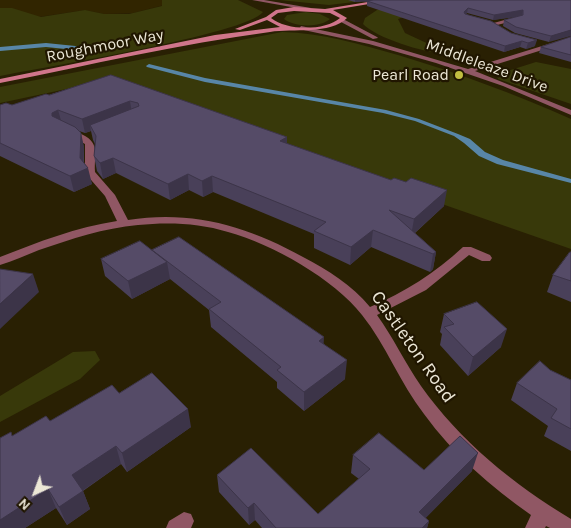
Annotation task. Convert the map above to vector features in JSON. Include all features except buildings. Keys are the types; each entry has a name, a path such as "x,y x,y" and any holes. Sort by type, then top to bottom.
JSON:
{"main road":[{"name":"Roughmoor Way","path":"320,9 391,0"},
{"name":"Roughmoor Way","path":"268,13 275,24 301,28 330,26 378,3"},
{"name":"Roughmoor Way","path":"215,37 268,13 285,10 320,9 338,13 343,20"},
{"name":"Roughmoor Way","path":"0,81 215,37 291,27"}],"street":[{"path":"250,0 268,13"},
{"path":"254,0 308,8"},
{"path":"493,24 519,18"},
{"name":"Middleleaze Drive","path":"343,20 393,47"},
{"path":"484,22 493,24 500,29"},
{"name":"Middleleaze Drive","path":"301,28 393,47 469,71 571,113"},
{"path":"469,71 571,39"},
{"path":"535,42 550,46"},
{"path":"61,129 90,136 92,150 90,173 110,195 123,222"},
{"name":"Castleton Road","path":"0,261 87,230 123,222 149,220 196,222 225,227 314,267 338,283 368,313 415,391 440,422 539,521 568,528"},
{"path":"368,313 421,289 440,276 467,250 486,258"}],"shaded area":[{"path":"0,0 162,0 164,5 133,13 104,14 85,10 38,17 0,8"},
{"path":"162,0 238,0 263,12 249,21 183,40 0,76 0,8 12,8 41,17 85,10 104,14 129,14 162,6"},
{"path":"279,0 371,0 329,5"},
{"path":"413,0 426,9 398,19 405,33 448,53 429,51 391,40 379,35 363,24 365,18 377,10"},
{"path":"306,12 320,14 330,19 320,24 300,25 284,19 287,15"},
{"path":"282,32 326,37 398,55 486,84 571,119 571,249 95,83 0,103 0,87"},
{"path":"536,62 571,69 571,104 498,79 497,76 501,73"},
{"path":"95,351 100,360 80,379 0,422 0,396 73,352"}],"waterway":[{"path":"0,49 46,45 95,50"},
{"path":"149,66 205,80 384,111 417,120 456,135 467,141 482,154 500,162 571,181"}],"place":[{"name":"Pearl Road","path":"459,75"}]}
